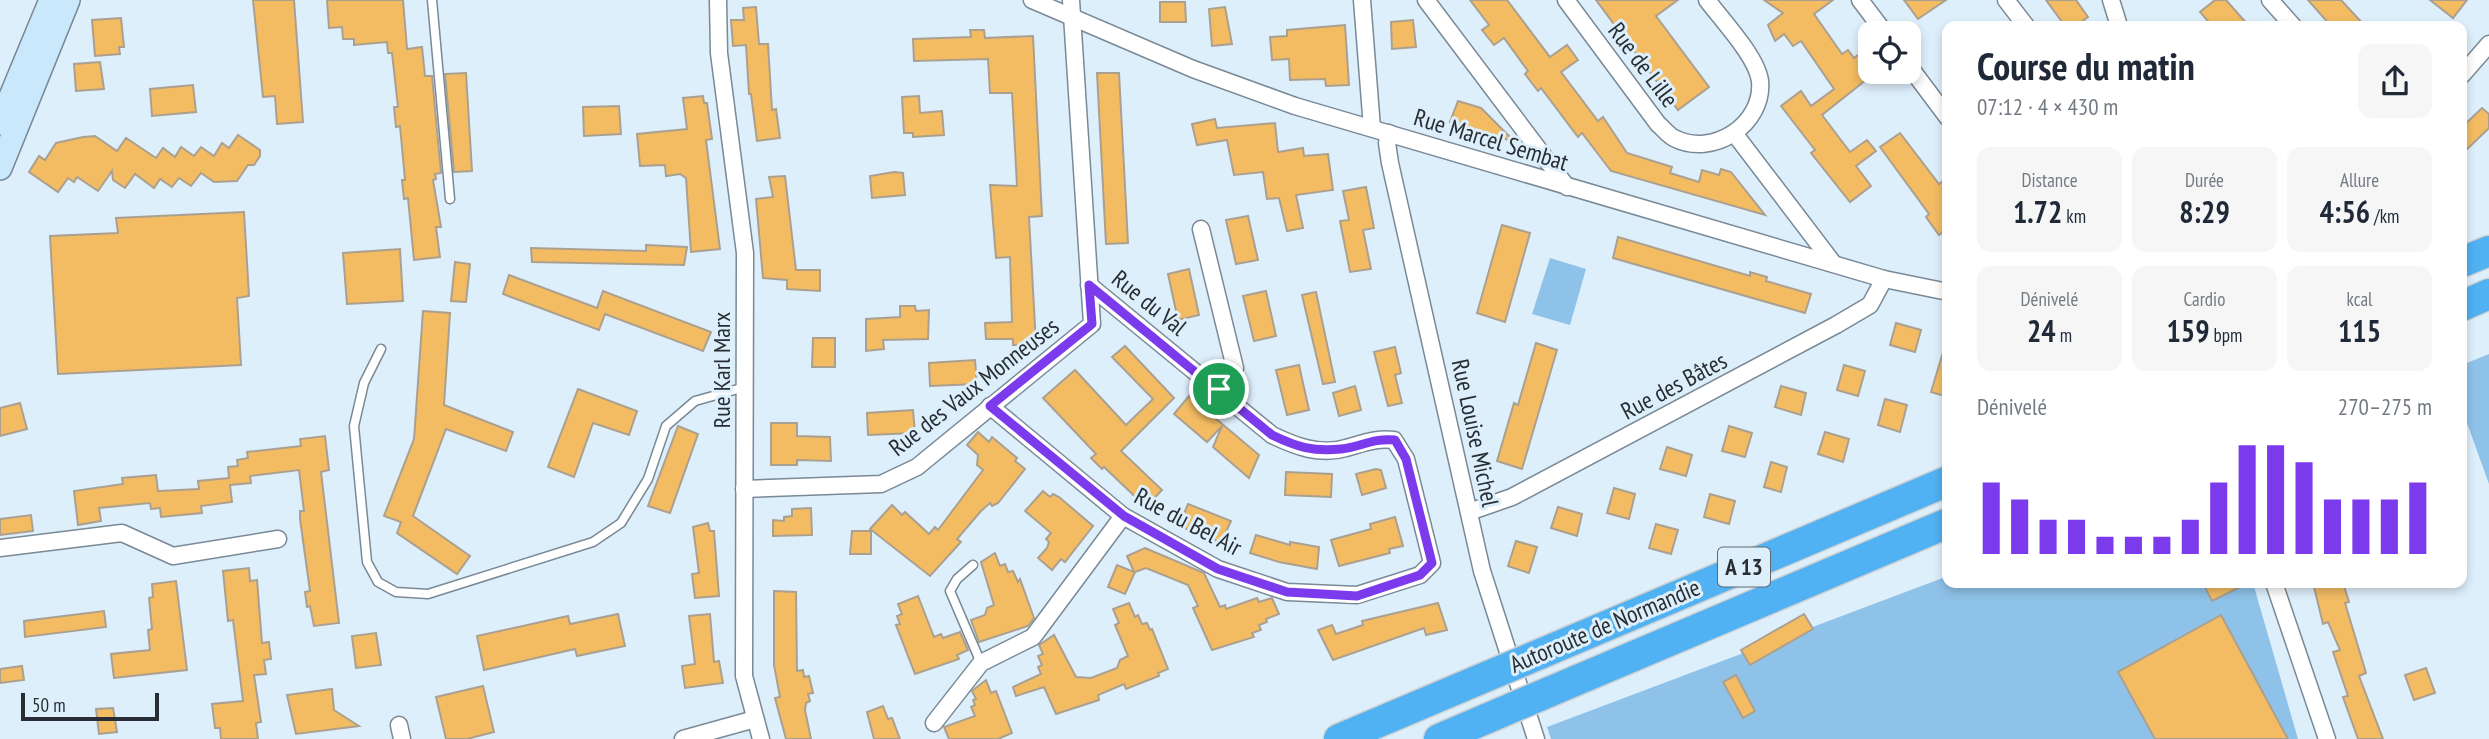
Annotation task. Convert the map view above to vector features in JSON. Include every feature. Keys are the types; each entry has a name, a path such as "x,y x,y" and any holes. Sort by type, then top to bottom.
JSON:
{"highway":[{"path":"2467,260 2489,251"},
{"path":"2467,304 2489,294"},
{"name":"Autoroute de Normandie","path":"1339,739 1942,484"},
{"name":"Autoroute de Normandie","path":"1439,739 1942,526"}],"main road":[{"path":"0,123 51,0"},
{"path":"0,168 13,95 68,0"}],"street":[{"name":"Rue Karl Marx","path":"718,0 719,54 745,253 744,676 761,739"},
{"name":"Rue Marcel Sembat","path":"1032,0 1193,69 1295,106 1884,279 1942,291"},
{"name":"Rue des Vaux Monneuses","path":"744,489 881,484 917,467 1092,324 1071,0"},
{"path":"1362,0 1372,128"},
{"path":"1426,0 1567,187"},
{"name":"Rue de Lille","path":"1566,0 1658,124 1673,138 1694,144 1718,143 1734,133"},
{"path":"1707,0 1751,59 1760,80 1756,104 1747,122 1734,133 1833,263"},
{"path":"1860,0 1876,21"},
{"path":"2006,0 2022,21"},
{"path":"2111,0 2117,21"},
{"path":"2270,0 2288,21"},
{"path":"2467,69 2489,44"},
{"path":"1921,82 1942,110"},
{"name":"Rue Louise Michel","path":"1389,133 1387,140 1390,163 1482,571 1536,739"},
{"path":"1201,229 1235,368 1219,389"},
{"name":"Rue des Bâtes","path":"1469,512 1512,497 1836,326 1870,305 1884,279"},
{"name":"Rue du Val","path":"1089,285 1272,435 1301,449 1343,449 1375,438 1395,440 1406,459 1432,563"},
{"name":"Rue du Bel Air","path":"990,406 1124,516 1218,569 1287,592 1357,596 1420,575 1432,563"},
{"path":"934,723 981,663 1033,637 1124,516"},
{"path":"0,548 122,533 173,556 278,539"},
{"path":"2276,588 2327,739"},
{"path":"683,739 755,719"}],"lane":[{"path":"432,0 450,199"},
{"path":"381,349 364,383 354,426 367,562 379,582 396,592 428,594 593,542 621,523 648,479 666,426 695,401 745,387"},
{"path":"973,565 957,579 950,591 981,663"}],"shaded area":[{"path":"1550,258 1586,269 1570,325 1532,314"},
{"path":"2489,354 2489,484 2467,423 2467,363"},
{"path":"1942,578 1942,588 2254,588 2298,739 1551,739 1547,727"}],"building":[{"path":"253,0 294,0 303,122 277,124 275,96 263,97"},
{"path":"327,0 403,0 407,49 422,47 425,76 432,76 441,173 435,174 436,179 433,180 441,227 436,227 440,257 414,260 408,198 404,199 402,180 405,180 400,126 396,127 394,107 398,107 392,53 388,53 387,42 354,45 354,39 343,39 342,27 329,28"},
{"path":"1470,0 1507,0 1550,57 1567,45 1578,60 1561,72 1598,121 1603,117 1627,153 1672,167 1670,173 1699,182 1702,170 1719,175 1721,169 1731,172 1765,215 1611,171 1582,133 1578,137 1541,88 1538,91 1525,74 1528,71 1504,38 1494,45 1482,30 1489,25"},
{"path":"1596,0 1678,0 1656,16 1709,87 1678,110"},
{"path":"1764,0 1833,0 1814,14 1842,54 1848,50 1854,58 1858,55 1858,84 1861,84 1822,115 1850,152 1867,140 1876,151 1856,166 1871,186 1850,202 1811,153 1815,150 1781,106 1801,91 1811,106 1834,89 1801,41 1793,46 1784,34 1775,41 1768,25 1783,13"},
{"path":"1904,0 1946,0 1918,19"},
{"path":"2046,0 2076,0 2088,17 2083,21 2061,21"},
{"path":"2215,0 2226,0 2245,21 2208,21 2200,12"},
{"path":"2308,0 2341,0 2360,21 2327,21"},
{"path":"2430,0 2467,0 2453,18"},
{"path":"1160,2 1185,2 1186,22 1160,22"},
{"path":"756,7 759,44 768,44 772,110 776,109 780,138 757,141 749,94 746,45 733,46 731,20 744,20 743,8"},
{"path":"1225,7 1232,44 1212,46 1209,9"},
{"path":"121,18 124,47 119,47 120,54 95,56 92,20"},
{"path":"1413,20 1416,47 1392,49 1391,22"},
{"path":"1345,25 1349,85 1326,86 1325,79 1290,80 1289,59 1272,60 1270,37 1287,36 1287,30"},
{"path":"970,30 984,30 985,38 1033,36 1042,216 1029,217 1036,344 1013,345 1013,339 986,339 985,323 1012,322 1010,257 996,258 990,185 1017,186 1012,93 990,93 988,59 914,61 913,39 971,37"},
{"path":"100,62 104,89 76,91 74,64"},
{"path":"466,73 472,171 454,172 445,74"},
{"path":"1097,73 1119,73 1128,243 1106,244"},
{"path":"193,85 196,112 152,116 150,89"},
{"path":"703,96 704,103 707,103 712,139 706,140 720,249 691,252 686,178 680,174 666,176 665,165 640,166 637,134 687,129 683,98"},
{"path":"919,96 920,113 942,111 944,135 913,137 913,133 904,133 902,97"},
{"path":"1458,101 1481,108 1515,142 1450,122"},
{"path":"619,106 621,134 584,136 583,107"},
{"path":"2482,108 2489,114 2489,128 2467,149 2467,122"},
{"path":"1215,119 1217,128 1275,123 1278,152 1303,148 1304,156 1328,154 1333,190 1296,195 1303,228 1287,231 1279,198 1267,199 1263,172 1234,175 1227,140 1197,145 1192,124"},
{"path":"1900,133 1939,184 1942,182 1942,233 1939,235 1926,217 1929,214 1880,147"},
{"path":"238,135 260,150 260,156 254,165 248,165 237,181 214,182 201,173 191,186 179,178 172,187 160,179 154,188 135,174 125,188 113,180 112,171 98,191 77,177 74,182 68,178 58,192 29,172 39,156 45,160 56,143 83,137 95,136 117,151 126,138 156,158 163,148 175,157 181,147 194,156 201,147 214,156 222,143 229,148"},
{"path":"903,173 905,195 872,198 870,176"},
{"path":"785,176 796,270 820,270 820,291 787,289 787,280 763,278 756,199 773,197 769,177"},
{"path":"1366,187 1374,228 1363,230 1371,269 1350,272 1340,221 1349,220 1343,191"},
{"path":"244,212 249,296 237,298 241,365 58,374 50,236 118,233 116,218"},
{"path":"1248,216 1258,260 1236,264 1226,220"},
{"path":"1502,225 1530,233 1505,322 1477,313"},
{"path":"1618,237 1750,276 1750,272 1767,277 1766,281 1811,294 1805,313 1613,258"},
{"path":"646,245 687,247 684,265 532,262 531,248 646,251"},
{"path":"400,249 403,301 347,304 343,253"},
{"path":"455,262 470,264 466,302 451,301"},
{"path":"1189,269 1199,315 1178,320 1168,274"},
{"path":"509,275 597,308 603,291 711,332 703,351 605,314 599,330 503,294"},
{"path":"1266,291 1276,336 1254,341 1243,296"},
{"path":"1316,292 1335,382 1323,384 1302,295"},
{"path":"900,306 915,306 916,311 929,310 928,339 883,340 884,349 866,351 866,319 900,317"},
{"path":"423,311 450,313 444,405 513,432 506,451 446,429 413,516 470,556 457,574 397,533 401,522 384,516 414,439"},
{"path":"1896,323 1921,330 1915,352 1890,345"},
{"path":"813,338 835,338 835,367 812,367"},
{"path":"1536,343 1557,350 1522,469 1497,461 1514,403 1518,405"},
{"path":"1125,346 1174,398 1121,451 1162,490 1146,507 1091,458 1096,454 1043,398 1075,370 1126,425 1153,399 1112,357"},
{"path":"1395,347 1401,373 1395,375 1402,403 1388,406 1374,352"},
{"path":"1942,356 1942,395 1931,392"},
{"path":"975,360 977,384 930,386 929,363"},
{"path":"1299,365 1309,410 1287,415 1276,370"},
{"path":"1844,365 1865,371 1858,396 1837,390"},
{"path":"1355,386 1361,410 1339,416 1333,393"},
{"path":"1781,386 1806,393 1801,415 1775,407"},
{"path":"578,389 637,411 629,435 593,423 574,477 548,467"},
{"path":"1189,396 1259,455 1249,478 1213,447 1222,426 1207,442 1174,414"},
{"path":"1885,399 1907,405 1900,432 1878,425"},
{"path":"20,403 27,429 0,436 0,408"},
{"path":"913,410 915,433 868,435 867,413"},
{"path":"771,423 797,423 797,436 830,437 831,461 797,460 797,465 771,465"},
{"path":"678,426 698,434 670,513 648,506"},
{"path":"1729,426 1752,433 1745,457 1722,451"},
{"path":"978,432 989,442 992,437 1017,458 1015,461 1025,469 998,503 992,506 990,503 981,511 957,539 961,542 930,576 870,529 892,505 902,515 905,512 929,534 935,527 938,530 983,470 977,465 978,455 967,445"},
{"path":"1825,432 1849,439 1843,462 1818,454"},
{"path":"325,436 329,470 321,472 339,623 314,626 310,606 307,607 305,592 310,591 300,519 300,511 304,511 299,470 250,476 251,483 230,485 232,502 201,506 202,513 161,517 160,508 151,509 150,503 99,508 101,521 78,525 74,491 123,484 122,478 156,475 158,491 199,489 198,481 229,478 228,467 238,466 237,460 248,458 247,452 301,446 300,439"},
{"path":"1667,447 1692,455 1686,476 1660,469"},
{"path":"1771,462 1787,467 1781,492 1764,487"},
{"path":"1381,470 1386,488 1362,495 1356,474"},
{"path":"1286,472 1332,474 1331,497 1285,495"},
{"path":"1614,488 1635,494 1629,519 1607,513"},
{"path":"1043,491 1050,497 1053,494 1059,497 1093,526 1065,562 1061,559 1052,570 1038,558 1047,548 1049,542 1046,539 1051,533 1025,511"},
{"path":"1710,494 1735,501 1729,524 1704,517"},
{"path":"1188,504 1231,521 1221,543 1179,526"},
{"path":"1558,507 1582,514 1577,536 1551,528"},
{"path":"811,508 812,535 773,536 773,520 784,521 784,517 792,516 792,509"},
{"path":"31,515 33,531 0,535 0,519"},
{"path":"1395,517 1403,546 1389,549 1390,553 1339,566 1331,540 1371,529 1370,524"},
{"path":"708,523 710,531 714,531 719,596 695,598 692,574 699,573 693,527"},
{"path":"1656,524 1678,530 1671,554 1649,548"},
{"path":"852,531 871,531 871,554 850,554"},
{"path":"1256,535 1290,545 1290,542 1319,547 1317,569 1250,553"},
{"path":"1516,541 1537,547 1529,573 1508,566"},
{"path":"1145,548 1204,573 1220,607 1225,605 1226,609 1257,598 1259,602 1272,598 1279,614 1259,625 1261,630 1252,633 1254,637 1212,650 1193,608 1198,606 1188,585 1146,568 1135,572 1125,594 1108,587 1117,565 1134,572 1127,556"},
{"path":"995,553 1000,566 1005,564 1008,572 1013,571 1018,582 1020,579 1034,618 1028,626 979,642 971,620 985,615 987,608 994,605 981,562"},
{"path":"249,568 250,581 257,580 262,643 269,642 271,659 264,660 266,674 254,675 261,722 256,723 258,739 221,739 220,728 215,728 212,704 243,701 233,620 228,621 223,571"},
{"path":"176,581 187,670 114,678 111,654 150,650 148,630 152,629 149,598 153,597 152,584"},
{"path":"2206,588 2238,588 2212,601"},
{"path":"2314,588 2345,588 2349,602 2345,603 2366,673 2359,676 2383,739 2358,739 2343,697 2348,696 2333,652 2340,650 2328,622 2323,624"},
{"path":"774,591 796,592 797,671 803,670 804,677 809,676 813,693 808,694 810,701 806,703 805,710 811,739 786,739 775,698 780,697 774,665"},
{"path":"918,596 934,637 941,634 943,638 960,632 968,650 957,655 959,659 915,674 896,625 900,624 897,616 902,614 898,604"},
{"path":"1129,603 1135,617 1138,615 1142,624 1147,623 1150,630 1152,629 1168,669 1158,673 1159,676 1126,689 1124,684 1098,695 1099,700 1056,714 1044,687 1016,696 1013,687 1041,674 1038,667 1042,665 1038,656 1043,654 1039,645 1054,635 1076,677 1091,678 1117,668 1120,660 1128,656 1115,625 1119,623 1113,609"},
{"path":"1438,603 1447,630 1426,635 1424,628 1333,660 1318,630 1332,625 1336,634 1363,625 1362,621"},
{"path":"104,611 106,627 25,637 24,621"},
{"path":"618,614 625,646 577,656 575,649 484,670 477,636 568,616 570,624"},
{"path":"710,614 714,662 719,661 723,683 685,688 682,666 695,664 689,616"},
{"path":"1804,614 1813,629 1750,665 1741,650"},
{"path":"2221,615 2288,739 2155,739 2118,672"},
{"path":"376,633 381,665 356,668 352,636"},
{"path":"22,666 24,680 0,683 0,669"},
{"path":"2426,668 2435,693 2414,700 2405,675"},
{"path":"1736,675 1755,711 1743,718 1723,682"},
{"path":"986,680 991,693 996,691 1012,733 998,739 949,739 944,727 975,716 971,707 975,705 973,700 976,699 972,691"},
{"path":"483,686 494,732 467,739 446,739 436,697"},
{"path":"332,689 334,710 359,726 296,734 287,695"},
{"path":"883,706 888,719 892,718 900,739 874,739 867,712"},
{"path":"113,708 117,732 99,734 96,709"}],"route":[{"path":"1089,285 1219,389 1272,435 1301,449 1343,449 1375,438 1395,440 1406,459 1432,563 1420,575 1357,596 1287,592 1218,569 1124,516 990,406 1092,324 1089,285"}]}
